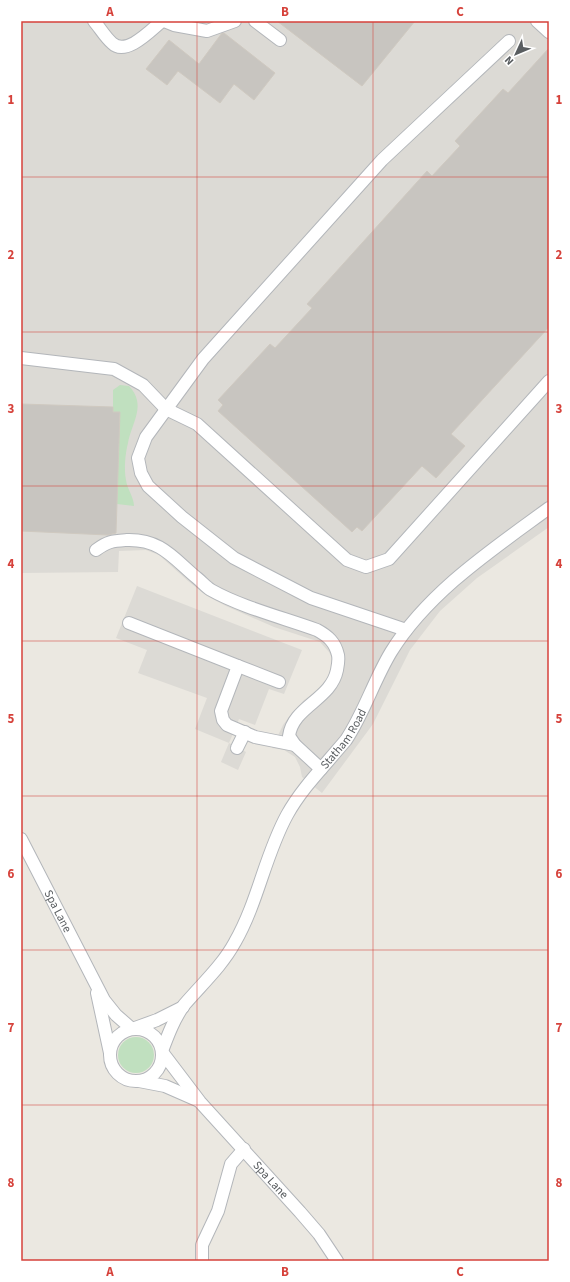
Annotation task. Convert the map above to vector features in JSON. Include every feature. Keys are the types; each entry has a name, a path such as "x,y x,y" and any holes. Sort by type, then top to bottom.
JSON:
{"street":[{"path":"94,21 113,45 123,47 140,40 163,21 174,25 207,31 235,21"},
{"path":"255,21 280,40"},
{"path":"537,21 549,32"},
{"path":"406,630 312,598 234,558 182,517 148,486 141,474 138,458 146,437 203,359 382,160 509,41"},
{"path":"21,358 114,369 143,385 166,409 197,424 347,560 366,567 389,559 549,381"},
{"name":"Statham Road","path":"162,1052 175,1020 184,1006 211,976 235,942 244,924 287,816 302,792 346,740 391,653 406,630 441,593 498,546 549,508"},
{"path":"96,550 108,542 114,541 141,540 153,543 176,559 210,589 244,604 317,630 332,640 339,659 335,678 327,691 300,714 291,726 289,736 295,745 321,769"},
{"path":"129,623 279,682"},
{"path":"238,666 221,711 223,720 228,725 255,737 295,745"},
{"path":"237,748 245,732"},
{"name":"Spa Lane","path":"21,839 95,984 108,1006 116,1015 134,1028"},
{"name":"Spa Lane","path":"95,984 110,1054"},
{"name":"Statham Road","path":"134,1028 156,1020 184,1006"},
{"path":"134,1028 143,1029 156,1037 162,1052 158,1068 147,1078 139,1080 130,1080 122,1077 115,1071 111,1063 110,1054 114,1040 125,1031 134,1028"},
{"name":"Spa Lane","path":"162,1052 200,1102 300,1212 337,1261"},
{"name":"Spa Lane","path":"139,1080 165,1086 200,1102"},
{"path":"202,1261 202,1245 218,1211 231,1164 238,1154 244,1149"}],"shaded area":[{"path":"21,21 549,21 549,527 477,578 440,611 410,650 373,724 322,793 302,777 300,767 295,757 284,750 272,748 283,725 293,712 304,700 317,691 328,680 333,660 329,652 320,642 274,627 207,596 159,555 146,550 119,551 118,572 21,573"},
{"path":"137,586 302,650 284,694 269,689 255,725 239,719 229,743 195,729 207,698 138,673 147,650 116,638"},
{"path":"229,743 246,752 238,770 221,762"}],"green space":[{"path":"120,385 129,386 137,400 138,407 127,448 125,467 125,476 134,506 117,504 120,413 113,412 113,390"},
{"path":"140,1037 149,1042 153,1048 153,1062 149,1068 140,1073 132,1073 123,1068 119,1062 118,1051 123,1042 129,1038"}],"building":[{"path":"277,21 415,21 362,86"},
{"path":"222,33 224,33 275,73 254,100 234,84 220,103 178,71 167,85 146,69 169,40 199,64"},
{"path":"549,48 549,327 451,434 465,446 436,478 422,466 362,531 357,527 352,532 218,411 223,405 218,400 270,344 275,348 312,308 307,304 427,171 432,176 460,146 455,141 503,89 508,93"},
{"path":"21,404 113,407 113,412 120,412 116,533 108,535 21,531"}]}
